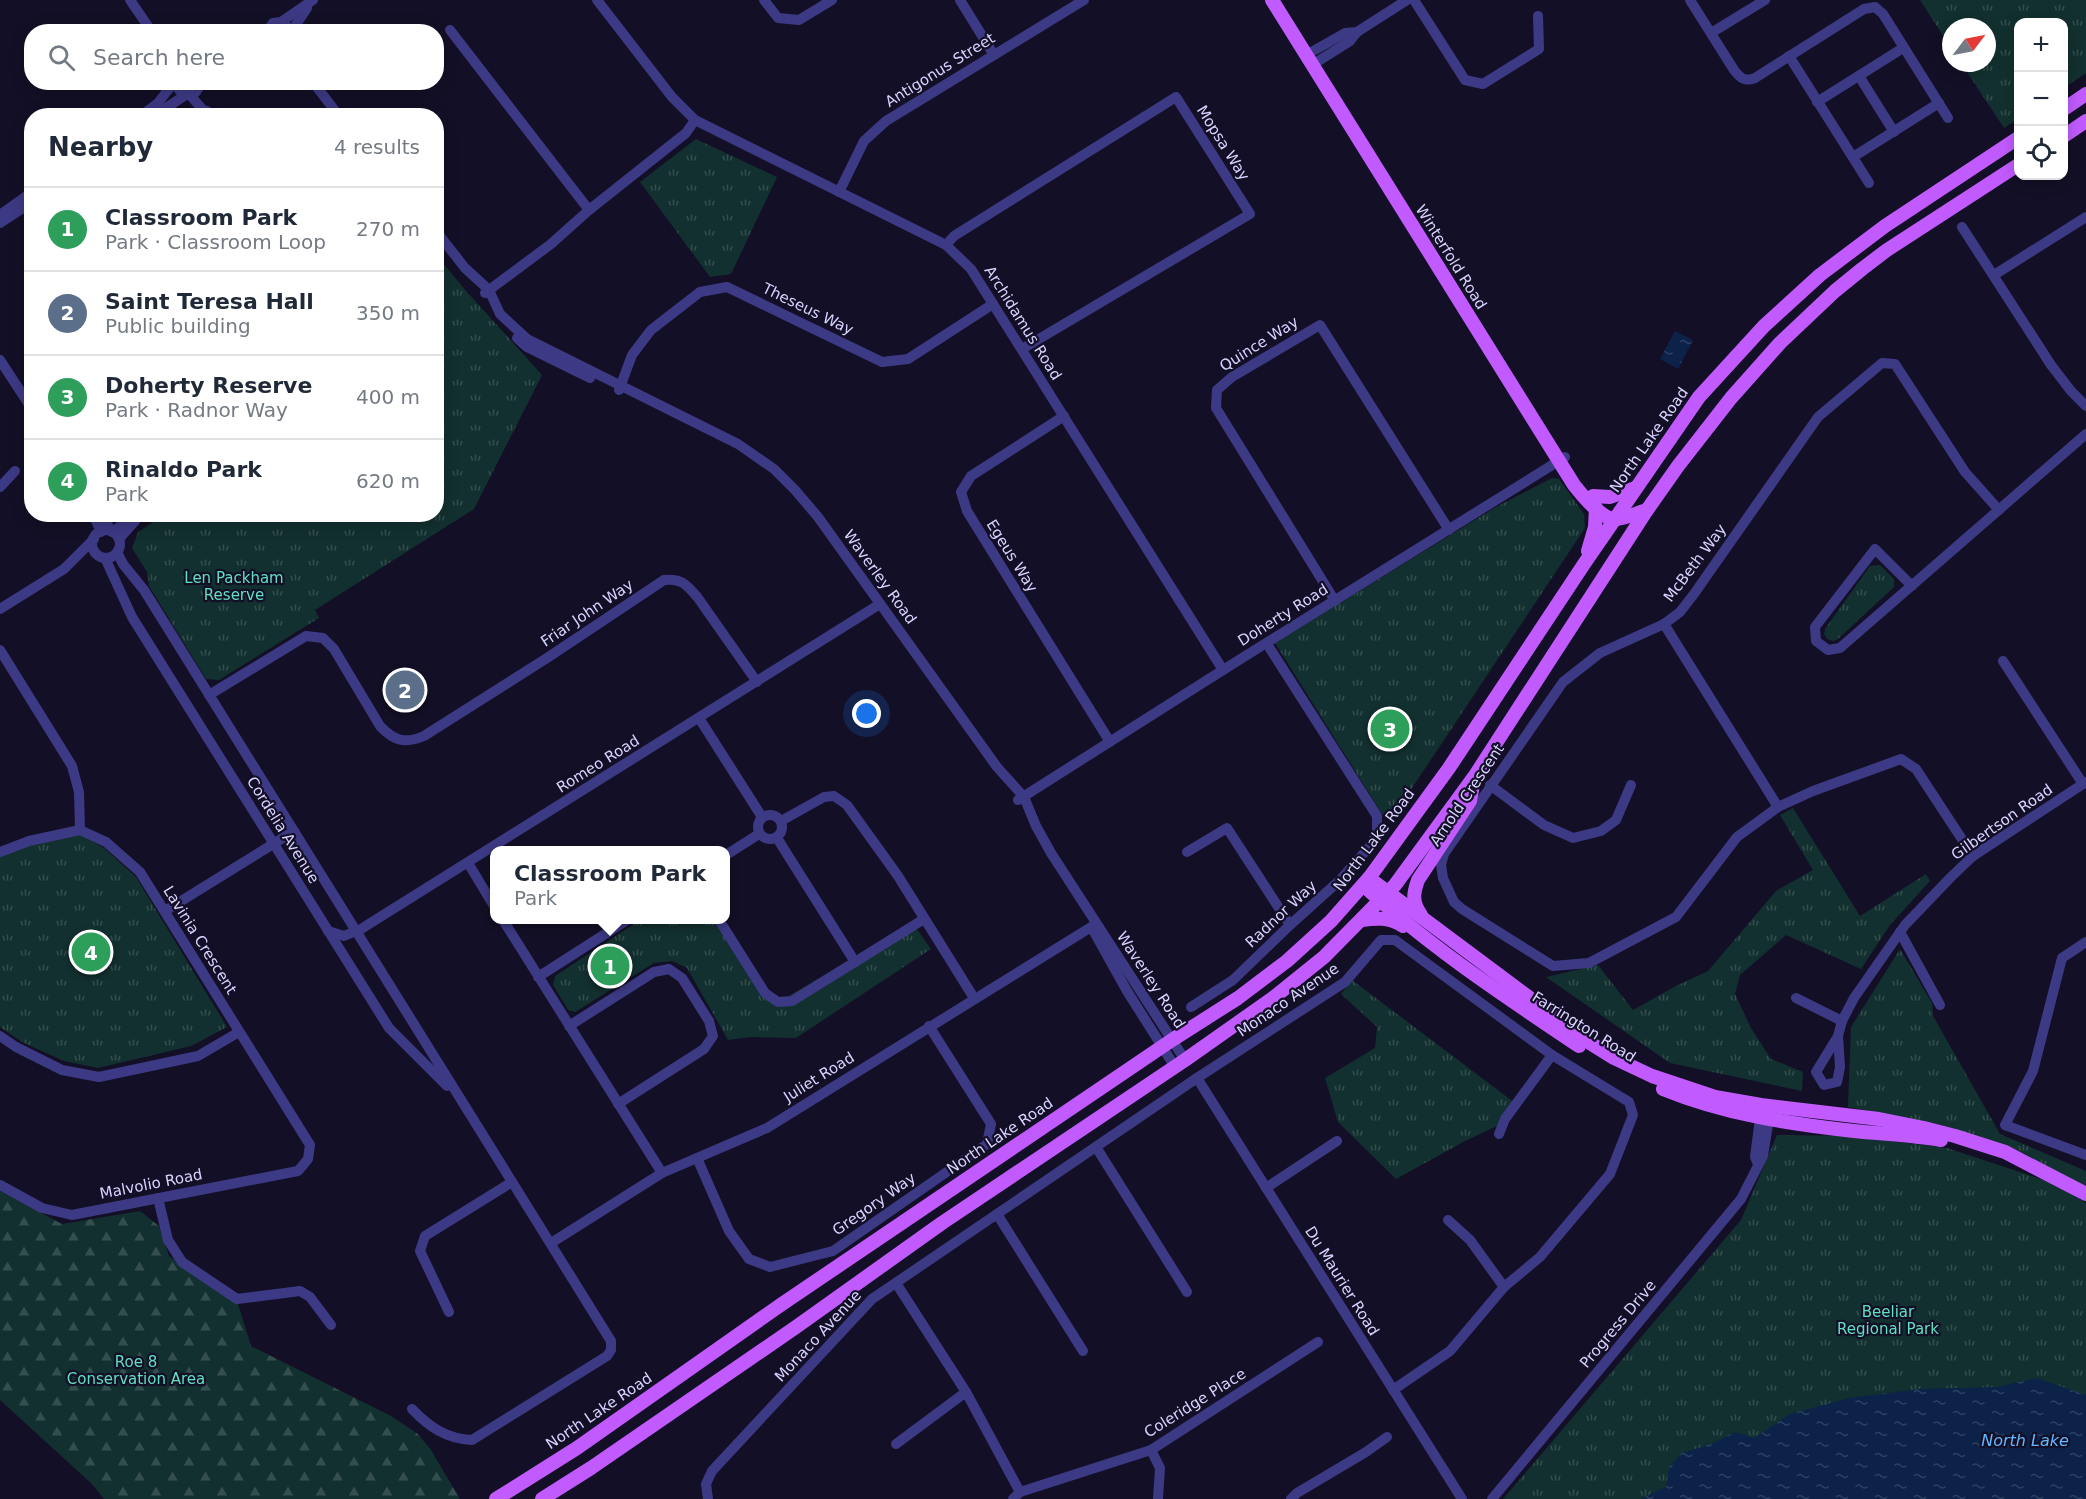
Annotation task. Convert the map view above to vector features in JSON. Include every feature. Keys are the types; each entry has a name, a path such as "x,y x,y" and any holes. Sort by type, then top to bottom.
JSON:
{"main road":[{"name":"Winterfold Road","path":"1272,0 1313,58 1584,498 1595,502 1607,517 1615,519"},
{"name":"Winterfold Road","path":"1282,0 1313,58"},
{"path":"2068,106 2086,94"},
{"path":"2068,133 2086,122"},
{"name":"North Lake Road","path":"496,1499 577,1448 782,1304 1167,1043 1238,998 1280,966 1331,921 1366,882 1449,768 1635,488 1699,397 1772,318 1820,275 1885,226 2014,141"},
{"path":"542,1499 717,1381 942,1223 1180,1063 1273,998 1308,970 1384,897 1474,777 1647,510 1731,398 1780,343 1827,299 1887,250 2014,168"},
{"path":"1584,564 1595,527 1595,502 1635,488"},
{"path":"1625,545 1615,519 1647,510"},
{"path":"1474,777 1471,799 1419,880 1413,893 1413,901 1422,916 1512,987"},
{"name":"Farrington Road","path":"1366,882 1483,980 1622,1072 1721,1110 1765,1112"},
{"name":"Farrington Road","path":"1384,897 1590,1043 1645,1073 1693,1091 1765,1112 1854,1131 1921,1137 1954,1143 2032,1167 2086,1194"},
{"path":"1362,920 1375,918 1396,921 1460,968 1483,980"}],"street":[{"path":"130,0 146,24"},
{"name":"Archidamus Road","path":"597,0 672,98 695,120 946,245 971,269 1023,348 1222,670"},
{"path":"764,0 778,18 799,20 832,0"},
{"path":"960,0 994,55"},
{"name":"Antigonus Street","path":"839,192 864,141 886,121 1084,0"},
{"path":"1313,58 1345,33 1358,32 1407,0"},
{"path":"1414,0 1465,80 1483,84 1539,49 1538,16"},
{"path":"1690,0 1734,70 1742,79 1747,80 1755,78 1872,6 1875,7 1882,14 1948,118"},
{"path":"1711,33 1765,0"},
{"path":"272,24 281,22 312,1"},
{"path":"296,24 312,1"},
{"path":"450,30 589,210"},
{"path":"1817,102 1903,48"},
{"path":"1789,56 1869,183"},
{"path":"1859,76 1894,132"},
{"path":"151,108 168,90"},
{"path":"178,90 194,90"},
{"path":"166,108 194,90"},
{"path":"319,90 333,108"},
{"path":"328,90 341,108"},
{"name":"Mopsa Way","path":"946,245 954,236 1176,97 1250,214 1023,348"},
{"path":"1853,158 1939,103"},
{"path":"486,292 551,243 687,133 695,120"},
{"path":"0,215 24,198"},
{"path":"0,224 24,208"},
{"path":"1994,275 2086,217"},
{"path":"1962,227 2051,365 2086,406"},
{"name":"Waverley Road","path":"444,241 486,292 500,314 527,339 616,387 720,434 774,469 811,508 878,606 1021,799 1032,833 1094,925 1180,1063"},
{"name":"Waverley Road","path":"444,252 461,274 486,292"},
{"name":"Theseus Way","path":"616,387 620,371 626,368 632,355 651,330 700,292 727,287 882,362 908,359 993,304"},
{"name":"Quince Way","path":"1335,601 1216,408 1217,390 1232,377 1320,325 1449,530"},
{"path":"0,360 24,397"},
{"name":"McBeth Way","path":"1778,807 1664,624 1680,612 1694,594 1818,417 1881,363 1895,363 1965,472 1998,510"},
{"name":"Egeus Way","path":"1064,416 971,476 961,492 967,511 1110,742"},
{"path":"1912,586 1875,549 1815,627 1816,641 1828,650 1840,648 1912,586 2086,434"},
{"name":"Doherty Road","path":"1021,799 1222,670 1562,459"},
{"path":"0,488 15,471"},
{"path":"64,568 101,556 112,556 117,552 120,545 108,535 99,522"},
{"path":"104,522 108,535"},
{"path":"0,609 64,568 125,522"},
{"name":"Cordelia Avenue","path":"108,535 93,548 101,556 132,616 328,931 389,1028 462,1100"},
{"name":"Cordelia Avenue","path":"117,552 123,564 144,590 611,1341 611,1350 606,1356 472,1440 454,1439 423,1421 412,1409"},
{"name":"Friar John Way","path":"209,695 306,636 323,638 334,648 380,726 389,736 401,742 424,736 664,580 676,579 688,586 757,682"},
{"name":"Romeo Road","path":"495,846 878,606"},
{"name":"Arnold Crescent","path":"1664,624 1600,653 1563,682 1444,854 1441,866 1443,878 1454,902 1553,966 1589,963 1677,917 1737,837 1778,807"},
{"name":"Radnor Way","path":"1191,1008 1233,981 1290,924 1340,880 1371,845 1377,832 1377,816 1267,644"},
{"path":"0,650 72,766 79,792 80,830 29,841 0,852"},
{"path":"2003,661 2085,783"},
{"path":"699,718 762,817"},
{"path":"1778,807 1813,791 1901,759 1916,769 1974,856"},
{"name":"Gilbertson Road","path":"1838,1036 1842,1021 1854,998 1900,932 1951,877 1974,856 2085,783"},
{"path":"1490,785 1544,825 1573,838 1601,831 1616,820 1631,785"},
{"path":"781,821 824,797 834,796 841,800 857,817 898,876 974,998"},
{"path":"772,815 781,821 782,828 777,838 767,840 759,834 758,823 762,817 772,815"},
{"path":"1187,852 1227,828 1290,924"},
{"name":"Lavinia Crescent","path":"80,830 106,842 140,872 310,1144 308,1159"},
{"path":"165,911 294,831"},
{"path":"730,852 759,834"},
{"path":"777,838 855,962"},
{"name":"Romeo Road","path":"357,932 490,849"},
{"path":"468,863 490,898"},
{"path":"722,924 765,993 778,1002 792,1001 924,919"},
{"path":"505,924 662,1173"},
{"path":"538,977 621,924"},
{"name":"Juliet Road","path":"551,1243 662,1173 766,1128 1094,925"},
{"path":"328,931 344,936 357,932"},
{"path":"1900,932 1940,1005"},
{"name":"Monaco Avenue","path":"708,1499 706,1484 712,1471 872,1299 1197,1078 1345,982 1381,940 1395,940 1552,1055 1629,1102 1633,1115 1610,1174 1540,1257 1504,1287 1450,1351 1393,1390"},
{"path":"2086,942 2062,958 2033,1071 2005,1125 2086,1155"},
{"path":"569,1026 654,972 669,969 682,978 709,1021 712,1036 704,1049 618,1104"},
{"path":"1796,998 1842,1021"},
{"name":"Gregory Way","path":"698,1158 729,1231 748,1259 770,1267 833,1251 987,1144 991,1124 929,1026"},
{"path":"0,1036 16,1047 62,1070 99,1077 198,1056 239,1032"},
{"path":"1499,1134 1505,1119 1552,1055"},
{"name":"Du Maurier Road","path":"1197,1078 1462,1499"},
{"name":"Progress Drive","path":"1492,1499 1741,1199 1763,1156 1765,1112"},
{"path":"1266,1188 1337,1141"},
{"path":"1096,1147 1187,1292"},
{"name":"Malvolio Road","path":"0,1185 42,1208 72,1215 298,1171 308,1159"},
{"path":"449,1312 420,1251 425,1236 512,1182"},
{"path":"159,1198 168,1240 182,1262 237,1299 300,1292 310,1297 331,1325"},
{"path":"997,1214 1083,1351"},
{"path":"1448,1220 1470,1240 1504,1287"},
{"path":"896,1283 966,1392 1017,1495"},
{"name":"Coleridge Place","path":"1017,1495 1151,1450 1318,1342"},
{"path":"896,1444 966,1392"},
{"path":"1291,1499 1387,1437"},
{"path":"1151,1450 1160,1468 1158,1499"}],"green space":[{"path":"1920,0 2086,0 2086,73 2068,85 2068,18 2014,18 2014,122 2004,128 1967,72 1996,72 1996,18 1942,18 1942,34"},
{"path":"696,139 777,177 731,274 710,277 640,182"},
{"name":"Len Packham Reserve","path":"444,264 542,375 474,509 315,610 319,618 219,680 206,679 149,586 147,572 132,548 138,532 153,522 444,522"},
{"path":"1552,478 1559,479 1584,514 1585,528 1392,818 1382,814 1275,643 1496,507"},
{"path":"1880,565 1894,579 1894,587 1838,639 1833,641 1827,639 1824,634 1825,629 1870,566"},
{"path":"1793,808 1860,916 1926,874 1930,881 1890,925 1861,969 1786,935 1740,975 1735,994 1751,1028 1771,1059 1803,1072 1802,1091 1670,1063 1546,977 1598,965 1633,1010 1708,971 1776,891 1813,870 1780,815"},
{"path":"81,834 104,848 136,877 227,1027 191,1046 98,1068 64,1061 22,1042 0,1027 0,857 32,845"},
{"path":"634,924 716,924 756,988 769,1001 787,997 845,963 916,928 931,949 796,1038 750,1037 728,1040 687,968 672,961 654,963 575,1012 568,1010 553,985 555,976"},
{"path":"1900,949 1932,1003 1933,1016 2000,1134 2086,1171 2086,1188 2023,1153 1937,1124 1848,1107 1851,1027"},
{"path":"1352,980 1515,1103 1497,1126 1396,1179 1338,1122 1325,1078 1375,1048 1377,1027 1341,994"},
{"name":"Beeliar Regional Park","path":"1777,1135 1853,1136 1947,1148 2053,1183 2086,1203 2086,1499 1503,1499 1741,1220"},
{"name":"Roe 8 Conservation Area","path":"0,1191 62,1224 140,1211 159,1226 169,1256 238,1304 251,1346 391,1416 418,1434 431,1450 460,1499 104,1499 92,1484 0,1400"}],"water":[{"path":"1675,331 1693,340 1678,369 1660,359"},
{"name":"North Lake","path":"2036,1378 2086,1395 2086,1499 1640,1499 1666,1487 1669,1467 1682,1453 1711,1444 1735,1432 1754,1438 1790,1414 1849,1398 1919,1389 1997,1387"}],"place":[{"name":"Saint Teresa Hall","path":"405,690"},
{"name":"Doherty Reserve","path":"1390,729"},
{"name":"Rinaldo Park","path":"91,952"},
{"name":"Classroom Park","path":"610,966"}]}
